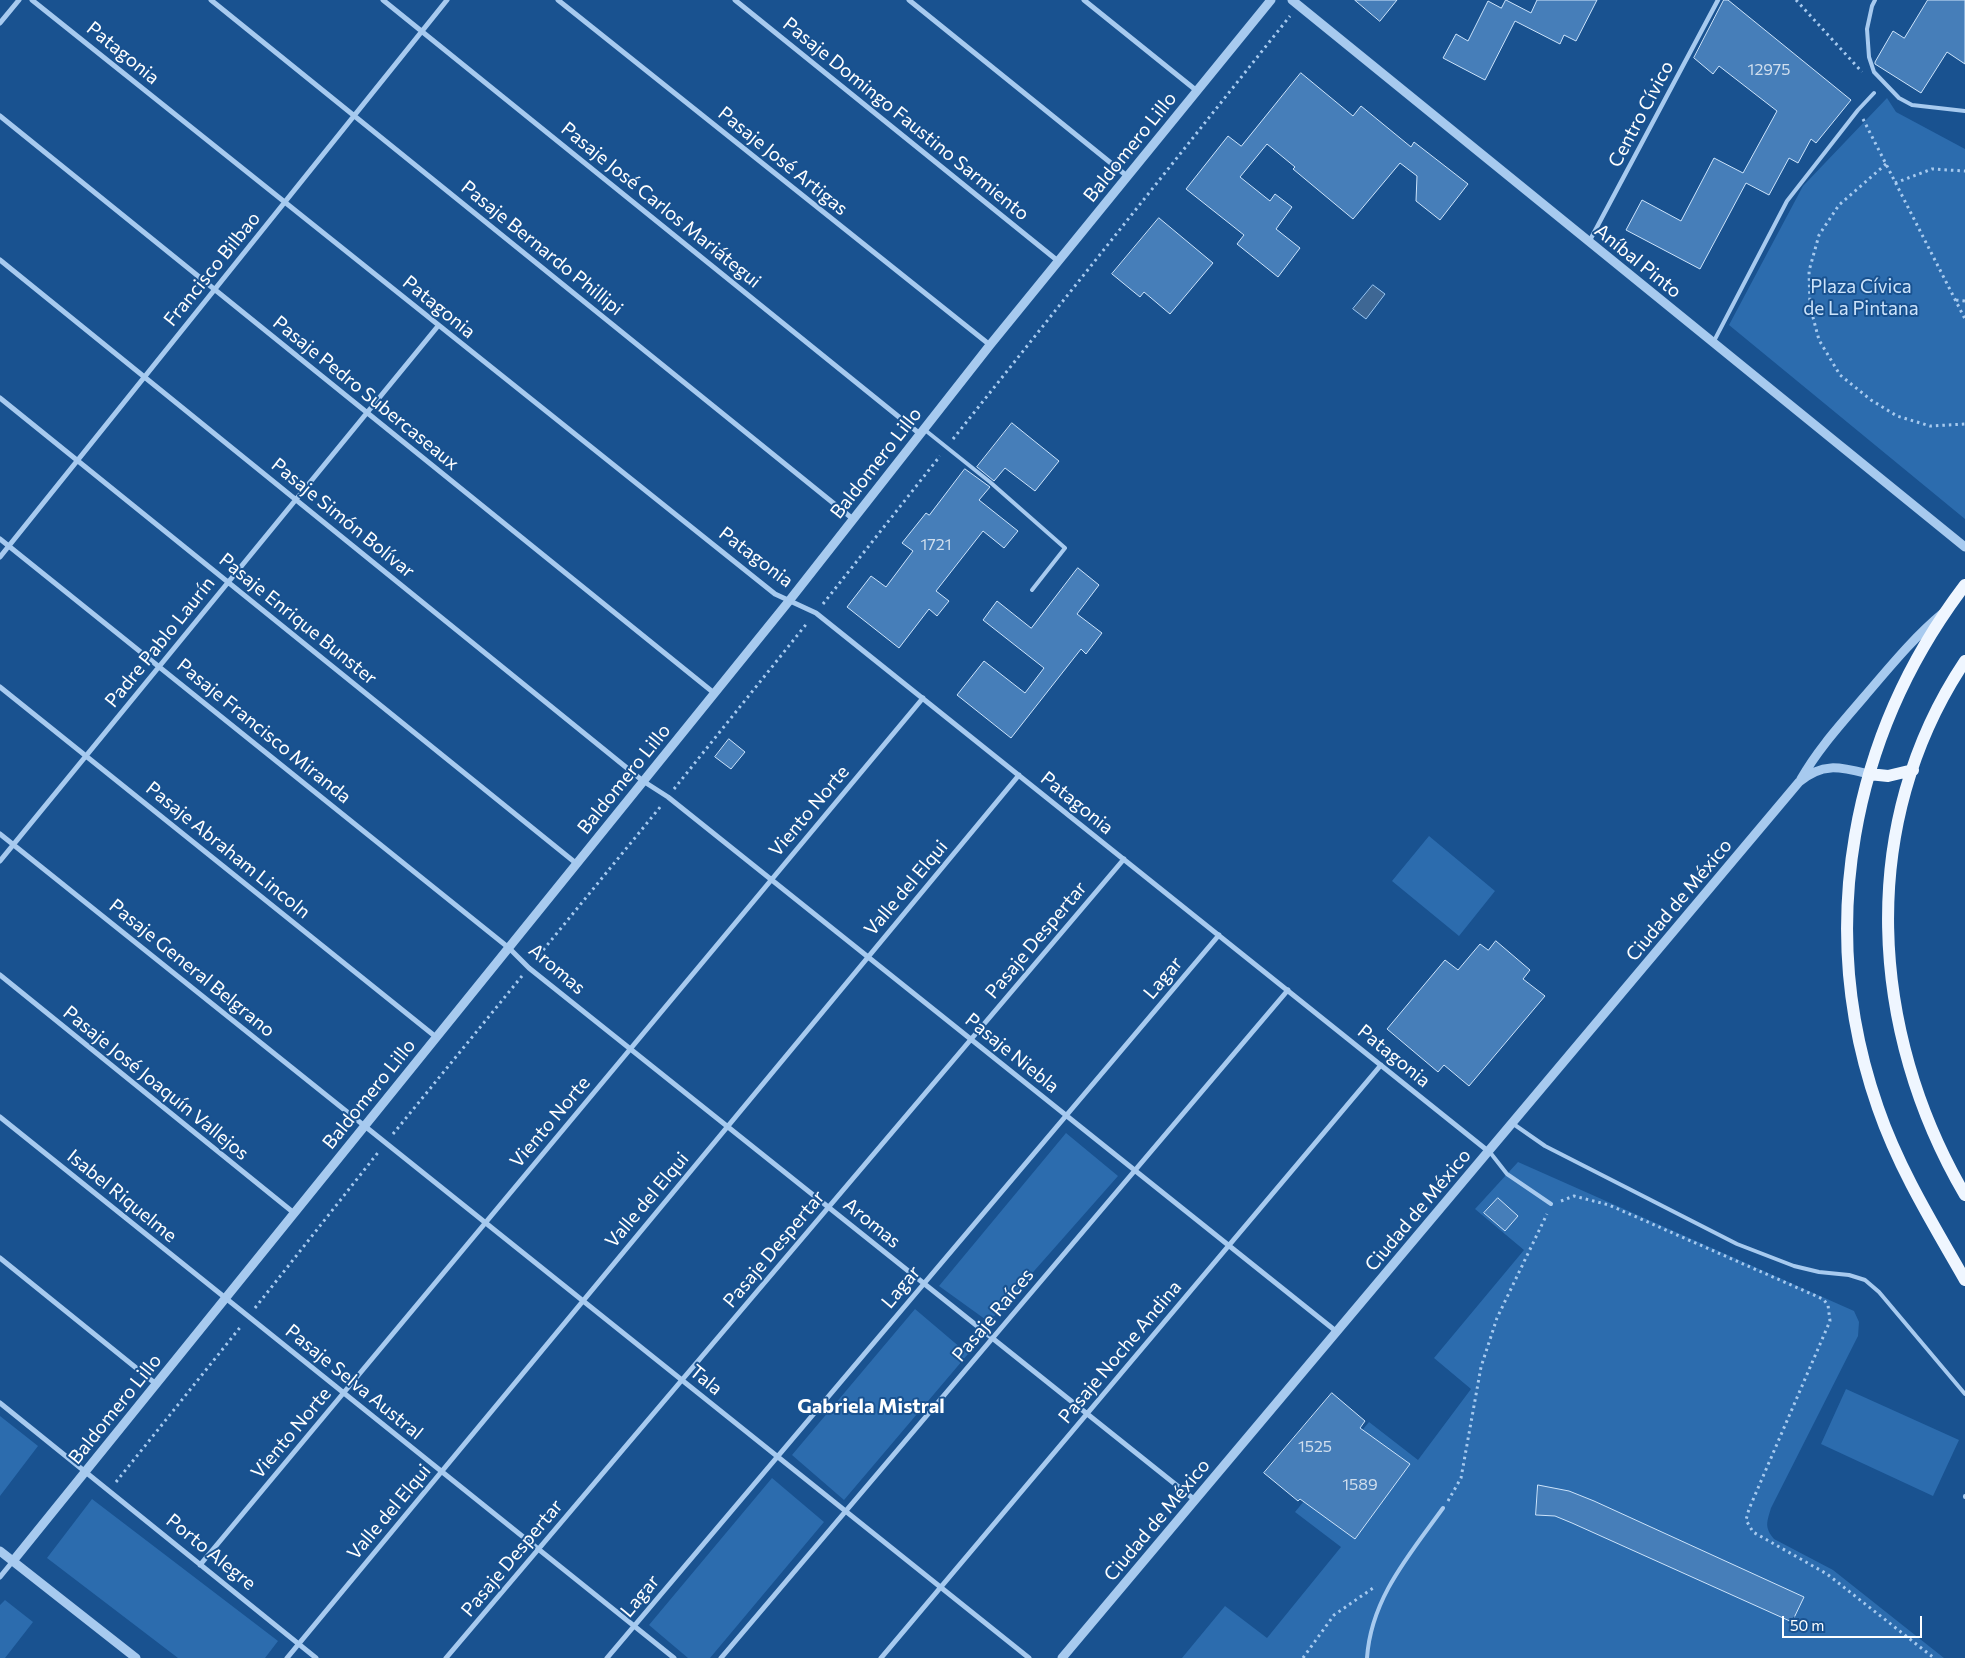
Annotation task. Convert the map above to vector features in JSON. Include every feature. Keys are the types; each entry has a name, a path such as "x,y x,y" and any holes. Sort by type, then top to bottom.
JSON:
{"main road":[{"path":"1963,1273 1903,1169 1868,1077 1858,1039 1849,980 1846,921 1852,847 1869,774 1883,732 1900,691 1926,642 1965,585"},
{"path":"1965,661 1934,716 1913,770 1899,822 1891,869 1888,933 1893,996 1905,1055 1917,1092 1940,1150 1965,1195"},
{"path":"1869,774 1888,776 1913,770"}],"street":[{"path":"0,23 19,0"},
{"name":"Patagonia","path":"32,0 775,594 816,613 1488,1151"},
{"name":"Pasaje Bernardo Phillipi","path":"211,0 853,519"},
{"name":"Pasaje José Carlos Mariátegui","path":"383,0 922,431"},
{"name":"Francisco Bilbao","path":"0,557 447,0"},
{"name":"Pasaje José Artigas","path":"558,0 990,345"},
{"name":"Pasaje Domingo Faustino Sarmiento","path":"735,0 1058,261"},
{"path":"909,0 1127,176"},
{"path":"1084,0 1197,91"},
{"name":"Baldomero Lillo","path":"0,1577 577,864 789,600 990,345 1271,0"},
{"name":"Centro Cívico","path":"1589,242 1718,0"},
{"name":"Aníbal Pinto","path":"1295,3 1965,546"},
{"name":"Pasaje Pedro Subercaseaux","path":"0,116 714,693"},
{"name":"Pasaje Simón Bolívar","path":"0,260 643,781 668,797"},
{"name":"Padre Pablo Laurín","path":"0,861 438,326"},
{"name":"Pasaje Enrique Bunster","path":"0,398 577,864"},
{"name":"Pasaje Francisco Miranda","path":"0,539 509,948"},
{"name":"Ciudad de México","path":"1062,1658 1799,782 1825,743 1926,626 1947,610"},
{"name":"Pasaje Abraham Lincoln","path":"0,687 436,1037"},
{"name":"Viento Norte","path":"200,1565 923,698"},
{"name":"Ciudad de México","path":"1799,782 1814,772 1829,768 1847,768 1869,774"},
{"name":"Valle del Elqui","path":"287,1658 1019,775"},
{"name":"Pasaje Niebla","path":"668,797 1337,1332"},
{"name":"Pasaje General Belgrano","path":"0,834 365,1125"},
{"name":"Pasaje Despertar","path":"446,1658 1124,859"},
{"name":"Lagar","path":"607,1658 1218,935"},
{"name":"Aromas","path":"509,948 529,968 1194,1500"},
{"name":"Pasaje José Joaquín Vallejos","path":"0,975 294,1213"},
{"name":"Pasaje Raíces","path":"721,1658 1288,990"},
{"name":"Pasaje Noche Andina","path":"881,1658 1381,1065"},
{"name":"Isabel Riquelme","path":"0,1117 225,1298"},
{"name":"Tala","path":"365,1125 1029,1658"},
{"path":"0,1258 156,1384"},
{"name":"Pasaje Selva Austral","path":"225,1298 674,1658"},
{"name":"Porto Alegre","path":"0,1403 316,1658"},
{"path":"0,1551 136,1658"}],"lane":[{"path":"1875,0 1866,28 1869,57 1874,72 1898,98 1912,105 1965,111"},
{"path":"1713,343 1787,201 1858,110 1874,93"},
{"path":"922,431 990,482 1065,548 1032,590"},
{"path":"1512,1123 1545,1146 1737,1244 1794,1266 1820,1272 1849,1275 1865,1280 1879,1292 1965,1394"},
{"path":"1488,1151 1507,1174 1551,1204"},
{"path":"1367,1658 1370,1634 1377,1611 1396,1573 1443,1508"}],"path":[{"path":"1796,0 1870,81 1874,93"},
{"path":"668,797 947,448 1295,3"},
{"path":"1858,110 1965,319"},
{"path":"1886,164 1839,204 1819,235 1809,271 1810,306 1819,340 1840,375 1871,400 1897,416 1930,426 1965,424"},
{"path":"1895,183 1932,169 1965,171"},
{"path":"1955,300 1965,301"},
{"path":"1443,1508 1461,1478 1481,1367 1497,1318 1551,1204 1574,1196 1609,1205 1822,1298 1828,1305 1830,1321 1749,1509 1746,1520 1753,1532 1827,1574 1934,1658"},
{"path":"1303,1658 1334,1615 1396,1573"}],"green space":[{"name":"Plaza Cívica de La Pintana","path":"1887,98 1896,112 1965,149 1965,519 1729,325 1803,186"},
{"path":"1429,836 1495,891 1459,936 1392,881"},
{"path":"1066,1133 1118,1176 989,1322 939,1286"},
{"path":"1518,1162 1854,1311 1859,1322 1858,1336 1771,1508 1768,1528 1774,1539 1833,1570 1944,1658 1182,1658 1225,1606 1267,1638 1341,1547 1295,1512 1369,1422 1418,1460 1471,1389 1434,1358 1524,1250 1475,1209"},
{"path":"915,1309 968,1354 844,1500 792,1455"},
{"path":"1846,1389 1959,1440 1933,1496 1821,1444"},
{"path":"0,1416 38,1446 0,1496"},
{"path":"772,1478 824,1522 710,1658 688,1658 649,1625"},
{"path":"92,1499 278,1641 265,1658 178,1658 47,1558"},
{"path":"5,1600 33,1622 5,1658 0,1658 0,1605"}],"shaded area":[{"path":"1373,285 1385,294 1366,319 1353,309"}],"building":[{"path":"1355,0 1397,0 1380,21"},
{"path":"1506,0 1531,13 1537,0 1597,0 1576,41 1564,35 1560,44 1515,21 1485,80 1443,58 1456,34 1468,41 1488,1 1501,8"},
{"path":"1724,0 1728,0 1851,100 1816,143 1811,139 1798,163 1789,158 1769,195 1746,183 1700,269 1626,230 1642,200 1681,221 1714,158 1743,173 1777,111 1719,66 1713,74 1694,58"},
{"path":"1928,0 1965,0 1965,64 1947,52 1921,93 1875,64 1875,62 1893,31 1904,38"},
{"path":"1301,73 1353,116 1361,106 1411,147 1414,142 1468,184 1440,220 1416,201 1417,176 1400,163 1353,219 1293,169 1295,167 1267,144 1240,177 1270,201 1275,194 1292,207 1276,229 1300,248 1278,277 1237,244 1244,235 1186,189 1228,136 1241,146"},
{"path":"1159,218 1213,263 1170,314 1144,292 1140,297 1112,274"},
{"path":"1012,423 1059,461 1035,491 1005,468 994,481 977,467"},
{"path":"965,469 990,487 979,500 1018,531 1004,548 983,531 936,591 949,601 937,616 929,609 899,648 847,607 871,576 886,587 913,551 902,543 926,513 929,515"},
{"path":"1078,568 1099,585 1077,614 1102,633 1086,654 1081,649 1011,738 957,695 984,661 1025,693 1044,668 983,620 997,601 1031,628"},
{"path":"729,739 745,752 731,769 715,757"},
{"path":"1496,941 1530,970 1523,979 1545,996 1469,1086 1444,1065 1438,1072 1387,1029 1445,960 1458,970 1480,944 1488,950"},
{"path":"1498,1198 1518,1216 1505,1231 1484,1213"},
{"path":"1332,1393 1365,1421 1360,1428 1410,1464 1355,1539 1300,1499 1298,1501 1264,1473"},
{"path":"1538,1485 1569,1491 1594,1501 1804,1597 1792,1622 1572,1523 1555,1516 1536,1515"}],"district":[{"name":"Gabriela Mistral","path":"871,1406"}]}
